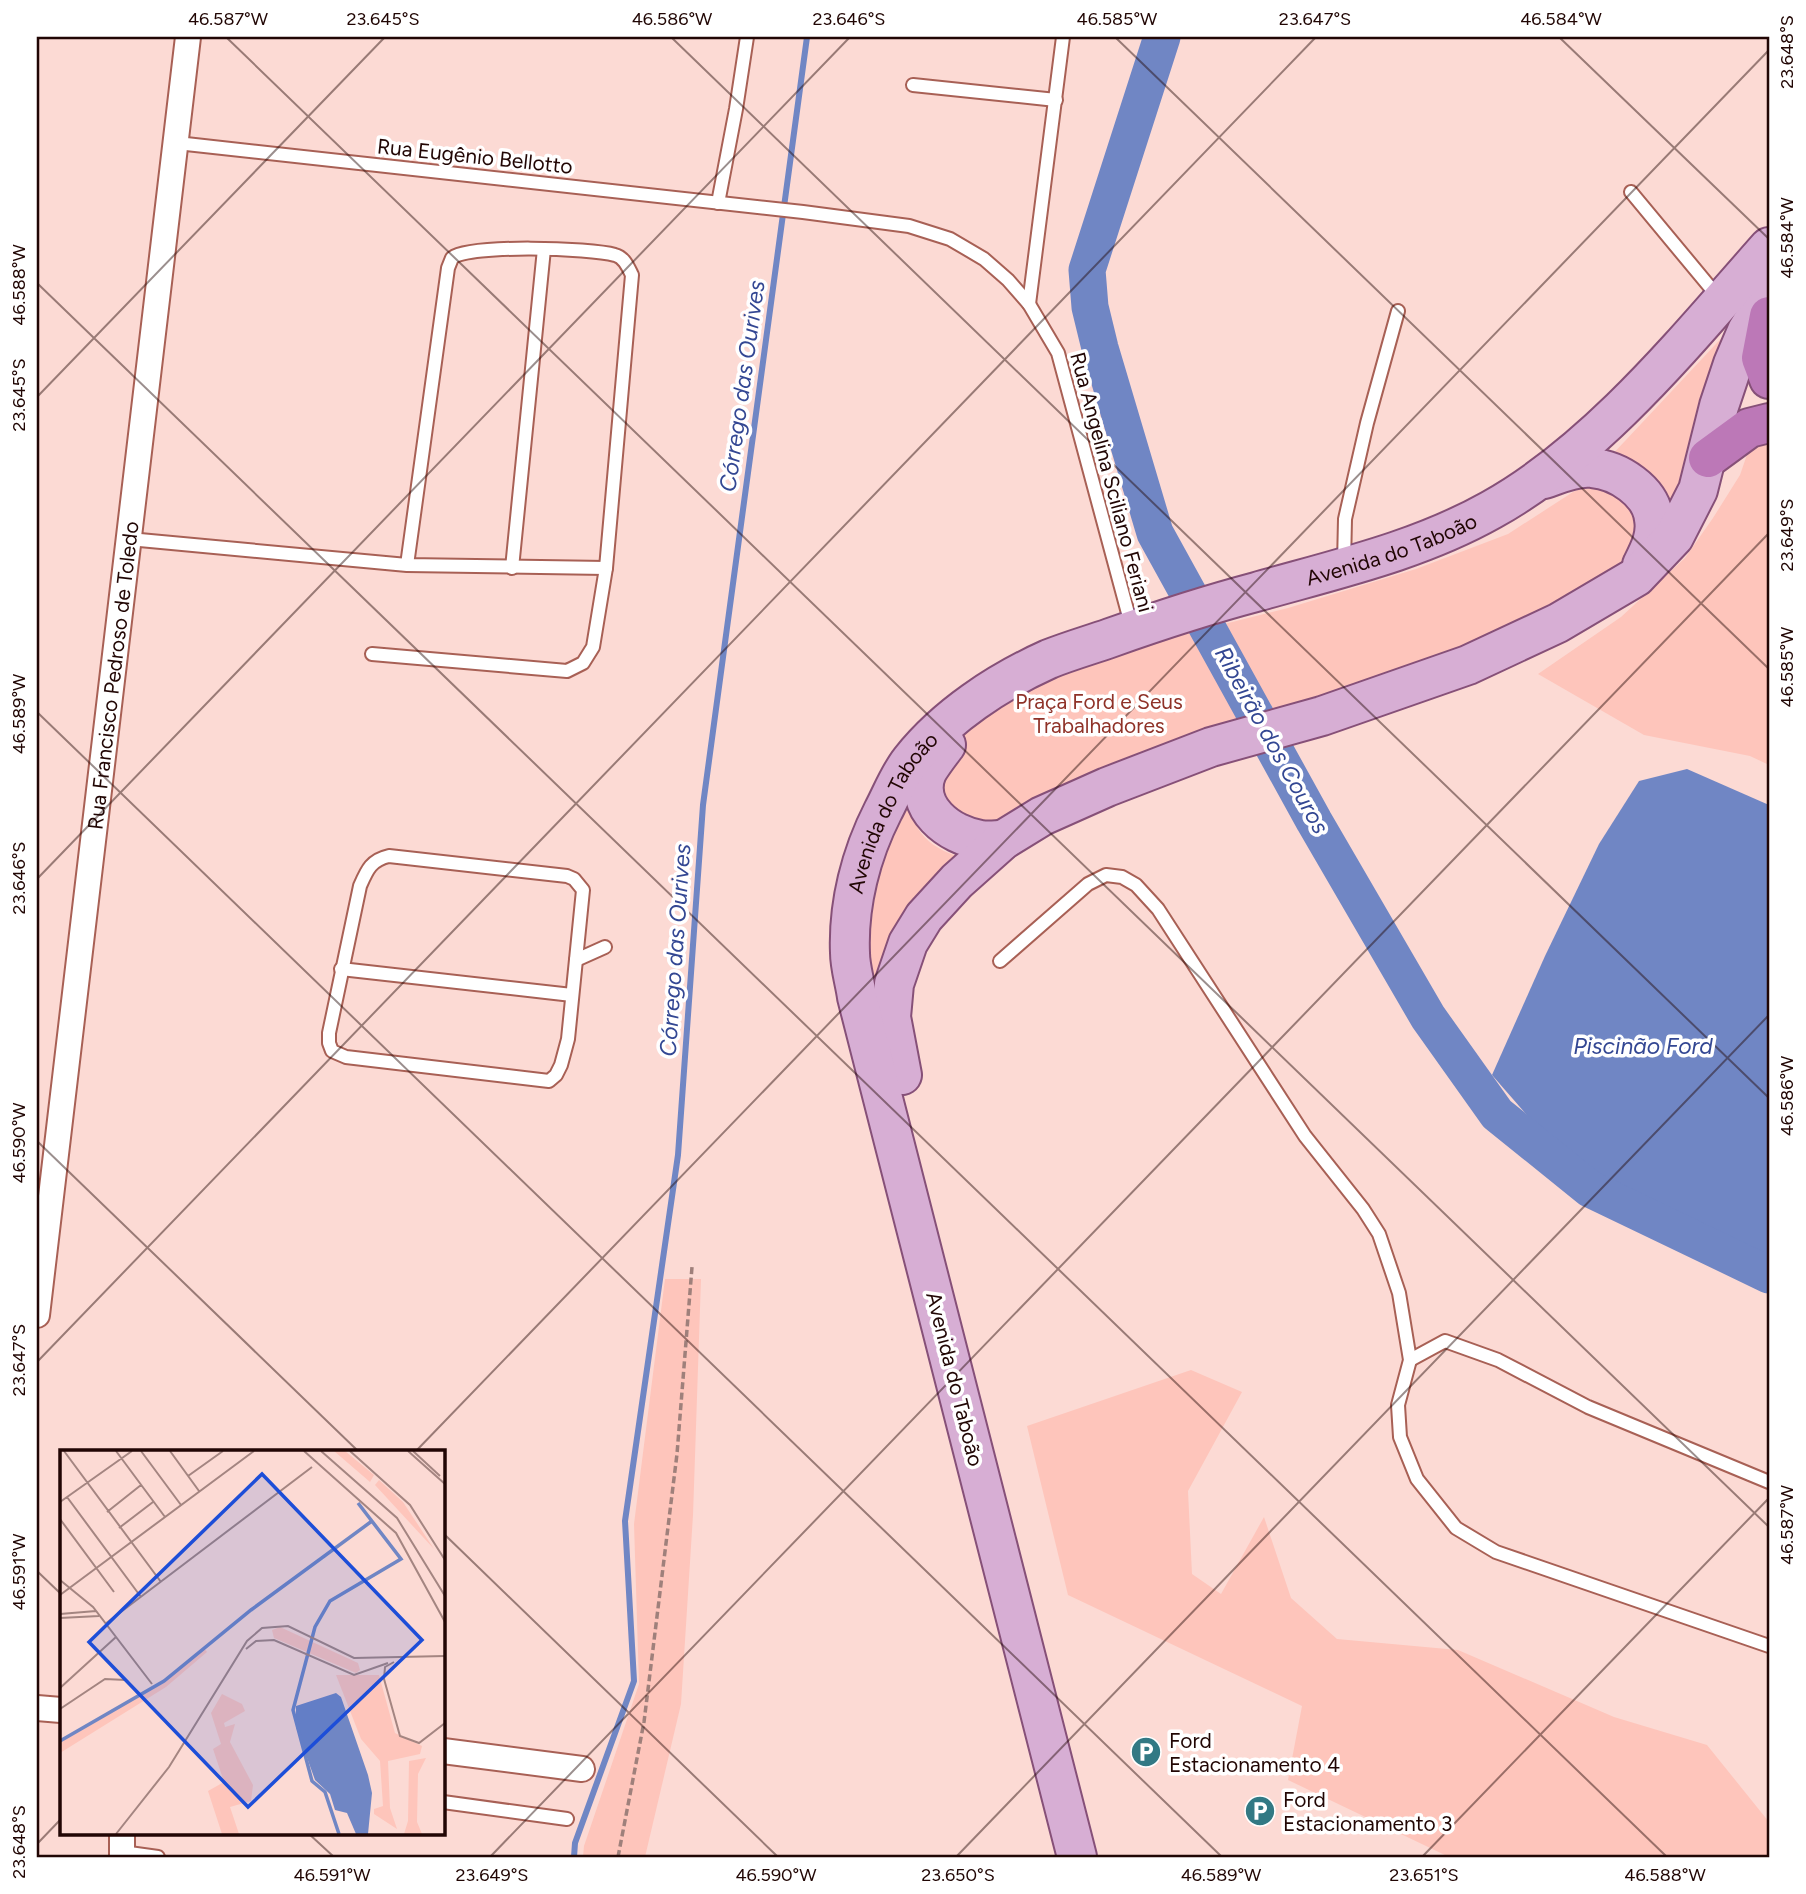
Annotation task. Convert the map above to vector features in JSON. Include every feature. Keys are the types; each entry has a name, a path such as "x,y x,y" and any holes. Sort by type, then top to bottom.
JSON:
{"highway":[{"path":"1769,316 1761,358 1769,379"},
{"path":"1708,458 1749,428 1769,423"}],"main road":[{"name":"Avenida do Taboão","path":"1077,1857 857,997 850,953 853,899 869,839 911,787 927,773 975,702 998,686 1050,659 1143,627 1344,568 1440,536 1493,509 1539,481 1595,433 1769,247"},
{"name":"Avenida do Taboão","path":"1102,1857 1019,1523 897,1056 891,1017 894,984 908,943 919,925 957,881 1003,840 1042,816 1107,787 1210,747 1322,716 1468,665 1558,624 1636,577 1674,537 1698,490 1733,364 1747,331 1769,295"},
{"path":"1539,481 1578,469 1591,468 1617,473 1630,481 1654,516 1655,530 1651,548 1636,577"},
{"path":"911,787 945,826 969,837 1003,840"}],"street":[{"name":"Rua Francisco Pedroso de Toledo","path":"37,1315 46,1161 129,538 188,37"},
{"path":"37,1708 60,1710"},
{"path":"444,1751 582,1769"}],"lane":[{"path":"718,203 747,37"},
{"path":"1029,304 1063,37"},
{"path":"913,85 1056,100"},
{"name":"Rua Eugênio Bellotto","path":"177,143 768,209"},
{"path":"1631,192 1721,301"},
{"name":"Rua Angelina Sciliano Feriani","path":"768,209 909,226 950,239 984,259 1008,280 1029,304 1058,354 1143,627"},
{"path":"372,654 567,671 583,663 593,647 606,568 632,275 627,264 617,255 544,249 466,251 452,258 448,268 407,565"},
{"path":"512,568 544,249"},
{"path":"1344,568 1345,519 1367,423 1398,311"},
{"path":"129,538 407,565 606,568"},
{"path":"389,856 567,876 574,879 583,890 576,960 568,1038 561,1065 549,1081 338,1055 332,1051 329,1043 341,969 360,886 368,866 377,859 389,856"},
{"path":"1000,961 1088,884 1106,875 1122,877 1136,885 1158,909 1305,1136 1363,1209 1379,1234 1399,1293 1410,1360 1398,1405 1400,1437 1417,1479 1456,1528 1496,1552 1769,1646"},
{"path":"576,960 605,947"},
{"path":"341,969 572,995"},
{"path":"1410,1360 1446,1341 1458,1345 1498,1360 1588,1407 1769,1482"},
{"path":"444,1802 567,1819"},
{"path":"122,1847 158,1857"}],"path":[{"path":"618,1857 646,1709 677,1454 692,1267"}],"green space":[{"path":"1745,313 1687,496 1668,505 1658,484 1646,472 1610,457"},
{"path":"1769,433 1769,765 1750,756 1644,735 1538,674 1621,617 1685,558 1740,475 1752,440"},
{"name":"Praça Ford e Seus Trabalhadores","path":"1604,483 1641,513 1634,552 1617,571 1451,657 986,827 949,819 938,780 960,734 999,698 1137,646 1288,608 1416,569 1508,534 1573,492 1589,485"},
{"path":"910,791 913,818 925,838 944,851 969,860 868,1008 861,905"},
{"path":"665,1279 701,1279 693,1515 681,1704 645,1857 583,1857 584,1846 639,1684 634,1524"},
{"path":"1191,1370 1242,1392 1188,1491 1192,1574 1221,1594 1264,1517 1291,1598 1337,1639 1458,1650 1614,1717 1707,1745 1769,1822 1769,1857 1449,1857 1288,1780 1302,1706 1068,1595 1027,1426"}],"water":[{"name":"Piscinão Ford","path":"1687,769 1769,805 1769,1260 1616,1186 1540,1130 1492,1075 1599,844 1639,781"}],"waterway":[{"name":"Córrego das Ourives","path":"574,1857 575,1843 634,1681 625,1521 678,1155 703,805 807,37"},
{"name":"Ribeirão dos Couros","path":"1162,37 1087,270 1090,307 1100,348 1155,533 1314,821 1428,1017 1497,1114 1590,1189 1769,1275"}],"place":[{"name":"Ford Estacionamento 4","path":"1146,1752"},
{"name":"Ford Estacionamento 3","path":"1260,1811"}]}
